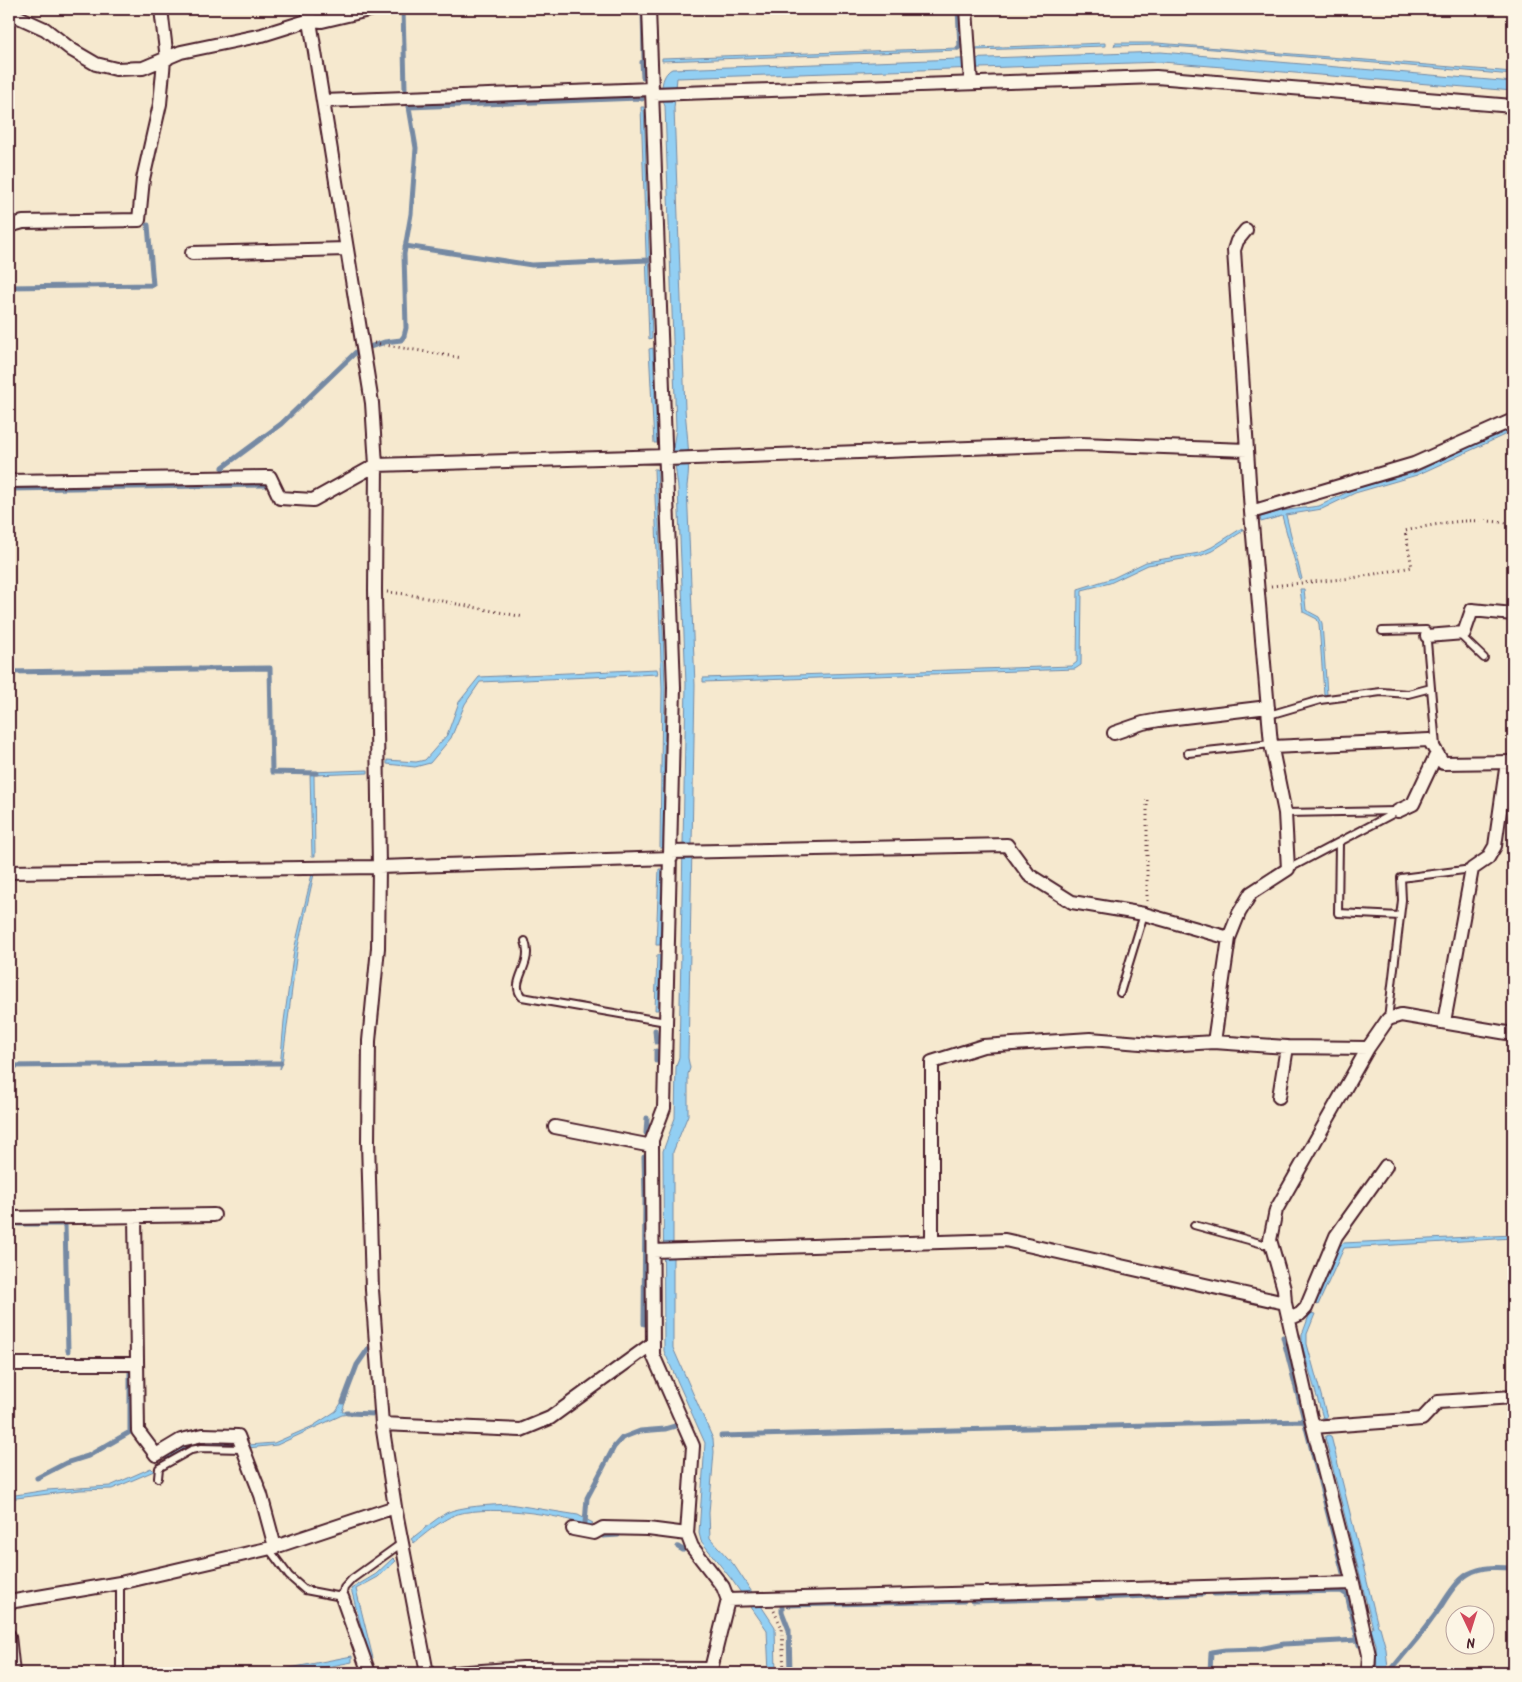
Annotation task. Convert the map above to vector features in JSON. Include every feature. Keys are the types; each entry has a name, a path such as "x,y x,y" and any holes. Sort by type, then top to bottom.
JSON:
{"street":[{"path":"9,226 23,222 139,220 143,179 160,104 166,59 161,9"},
{"path":"309,14 322,21 373,9"},
{"path":"454,1673 523,1668 711,1671 728,1600 723,1587 692,1547 687,1534 693,1446 653,1355 657,1250 652,1140 664,1108 674,687 668,458 655,93 650,9"},
{"path":"966,9 971,83"},
{"path":"12,16 45,29 72,50 96,64 116,69 143,68 181,52 262,35 309,14"},
{"path":"309,14 372,403 376,466 374,590 379,867 378,948 369,1042 368,1141 372,1290 382,1424 395,1507 427,1673"},
{"path":"323,101 678,93 1156,76 1513,106"},
{"path":"1214,1042 1229,938 1251,893 1288,869 1284,812 1272,746 1251,512 1234,250 1237,241 1246,230"},
{"path":"192,253 348,249"},
{"path":"1251,512 1414,464 1513,420"},
{"path":"9,481 270,477 280,498 312,500 376,466 691,458 1081,444 1247,450"},
{"path":"1427,636 1464,633 1472,610 1513,614"},
{"path":"1114,733 1143,723 1159,720 1269,711"},
{"path":"1272,746 1430,740 1443,763 1510,762 1495,846 1488,858 1472,868 1444,1022"},
{"path":"1398,811 1413,804 1437,753"},
{"path":"9,872 379,867 670,855 1007,845 1029,875 1072,902 1146,915 1229,938"},
{"path":"1368,1673 1369,1655 1353,1583 1313,1427 1285,1303 1284,1289 1270,1240 1276,1210 1368,1048 1388,1019 1401,1015 1513,1034"},
{"path":"932,1241 932,1062 983,1046 1090,1040 1166,1045 1214,1042 1287,1047 1368,1048"},
{"path":"1279,1097 1287,1047"},
{"path":"555,1127 652,1146"},
{"path":"1289,1319 1300,1314 1306,1308 1336,1236 1386,1166"},
{"path":"9,1218 214,1215"},
{"path":"135,1216 138,1431 156,1455 181,1440 203,1434 238,1436 261,1495 272,1548"},
{"path":"657,1250 1006,1240 1285,1303"},
{"path":"1306,1308 1320,1311"},
{"path":"382,1424 521,1430 550,1418 653,1343"},
{"path":"9,1364 137,1364"},
{"path":"1313,1427 1422,1419 1438,1402 1513,1397"},
{"path":"9,1602 120,1583 272,1548 395,1507"},
{"path":"574,1529 594,1533 603,1528 648,1529 687,1534"},
{"path":"728,1600 1353,1583"},
{"path":"342,1597 369,1673"},
{"path":"9,1636 13,1673"}],"lane":[{"path":"1382,631 1426,630 1437,753"},
{"path":"1459,634 1484,658"},
{"path":"1269,711 1320,700 1381,692 1408,694 1431,688"},
{"path":"1188,752 1272,746"},
{"path":"1284,812 1398,811"},
{"path":"1288,869 1398,811"},
{"path":"1339,843 1338,913 1400,916"},
{"path":"1388,1019 1402,900 1401,878 1472,868"},
{"path":"1120,993 1146,915"},
{"path":"525,940 528,950 527,959 517,986 518,993 522,997 666,1022"},
{"path":"1194,1225 1271,1245"},
{"path":"158,1478 159,1468 191,1450 201,1448 243,1449"},
{"path":"272,1548 288,1576 305,1590 342,1597 344,1588 352,1579 402,1544"},
{"path":"120,1583 120,1673"}],"path":[{"path":"363,341 462,358"},
{"path":"1258,588 1353,578 1412,567 1405,531 1438,523 1471,519 1513,524"},
{"path":"374,590 406,594 524,617"},
{"path":"1146,915 1147,800"},
{"path":"773,1599 774,1611 782,1628 784,1673"}],"water":[{"path":"1105,43 1105,46 976,50 976,48"},
{"path":"1115,43 1157,43 1513,72 1513,75 1213,49 1157,45 1114,46"},
{"path":"958,48 958,50 662,61 662,58"},
{"path":"1161,52 1513,82 1513,91 1162,62 677,78 674,108 685,409 689,457 687,486 695,685 688,1058 690,1068 688,1074 688,1115 673,1152 673,1348 713,1439 714,1452 709,1513 710,1538 734,1565 775,1627 776,1673 769,1673 767,1630 732,1580 701,1541 699,1533 705,1443 664,1351 663,1151 675,1118 676,1067 679,1057 686,684 678,488 673,448 676,428 665,106 662,96 663,80 672,69"},
{"path":"641,107 644,107 652,338 649,339"},
{"path":"653,348 657,443 654,443 649,349"},
{"path":"1512,427 1513,431 1417,475 1355,493 1322,509 1286,515 1302,579 1300,580 1282,516 1261,522 1260,517 1281,511 1319,506 1354,489 1416,472"},
{"path":"654,469 657,469 665,687 663,848 660,848 662,689"},
{"path":"1242,528 1243,531 1212,551 1200,556 1148,565 1110,583 1082,590 1081,665 1075,669 703,682 703,678 1072,666 1077,662 1078,589 1113,578 1146,562 1199,553"},
{"path":"1300,589 1304,589 1306,610 1319,617 1322,623 1326,695 1324,694 1319,624 1317,619 1303,612"},
{"path":"657,669 658,674 480,682 465,704 451,738 430,763 415,767 387,764 387,760 416,762 425,760 447,735 459,702 479,677"},
{"path":"368,770 368,773 314,775 315,856 312,856 310,772"},
{"path":"659,869 662,869 660,945 656,945"},
{"path":"312,874 314,874 297,951 280,1069 284,1021 294,950"},
{"path":"657,955 660,955 658,1010 655,1010"},
{"path":"1513,1235 1513,1238 1344,1248 1318,1305 1315,1304 1339,1247 1343,1243"},
{"path":"1310,1313 1315,1314 1307,1334 1307,1344 1327,1417 1323,1418 1302,1345 1302,1335"},
{"path":"345,1397 347,1397 342,1412 353,1412 351,1414 342,1415 277,1445 248,1448 248,1445 274,1443 313,1426 336,1411"},
{"path":"1331,1436 1378,1626 1380,1627 1386,1649 1388,1669 1391,1673 1377,1673 1376,1644 1371,1629 1373,1628 1325,1437"},
{"path":"196,1442 232,1443 232,1445 187,1447 165,1458 175,1451"},
{"path":"151,1468 154,1471 112,1489 80,1490 9,1499 9,1496 47,1490 110,1486"},
{"path":"509,1504 578,1515 593,1523 588,1527 560,1518 521,1512 465,1512 452,1516 437,1525 414,1543 411,1539 446,1513 477,1506"},
{"path":"393,1558 396,1561 378,1577 356,1589 373,1658 370,1659 351,1589 376,1574"},
{"path":"352,1656 352,1662 296,1673 264,1673"}],"waterway":[{"path":"403,9 405,89"},
{"path":"643,9 644,58"},
{"path":"958,9 960,46 958,48"},
{"path":"642,62 643,77"},
{"path":"223,471 223,467 281,424 357,351 385,342 401,340 404,336 406,328 404,254 411,214 416,148 409,107 642,99"},
{"path":"9,287 153,285 148,225"},
{"path":"405,246 532,265 648,260"},
{"path":"9,489 265,485"},
{"path":"9,672 270,668 272,772 317,773"},
{"path":"655,1030 656,1042"},
{"path":"656,1051 656,1061"},
{"path":"9,1066 281,1063"},
{"path":"646,1133 647,1118"},
{"path":"644,1157 644,1324"},
{"path":"19,1224 65,1224 68,1351"},
{"path":"1283,1337 1343,1573"},
{"path":"343,1402 357,1365 368,1349"},
{"path":"37,1478 66,1463 88,1456 130,1432 130,1372"},
{"path":"347,1413 374,1414"},
{"path":"721,1436 1305,1421"},
{"path":"585,1523 587,1498 614,1447 622,1438 640,1431 665,1429 675,1426"},
{"path":"603,1536 618,1535"},
{"path":"678,1547 683,1550"},
{"path":"1389,1673 1463,1578 1473,1571 1484,1568 1513,1568"},
{"path":"1214,1594 1341,1591 1347,1595 1359,1645"},
{"path":"1097,1598 1203,1594"},
{"path":"972,1601 1086,1598"},
{"path":"788,1605 964,1601"},
{"path":"782,1605 782,1612 789,1630 790,1673"},
{"path":"1210,1673 1211,1652 1259,1649 1284,1644 1358,1640"}]}
